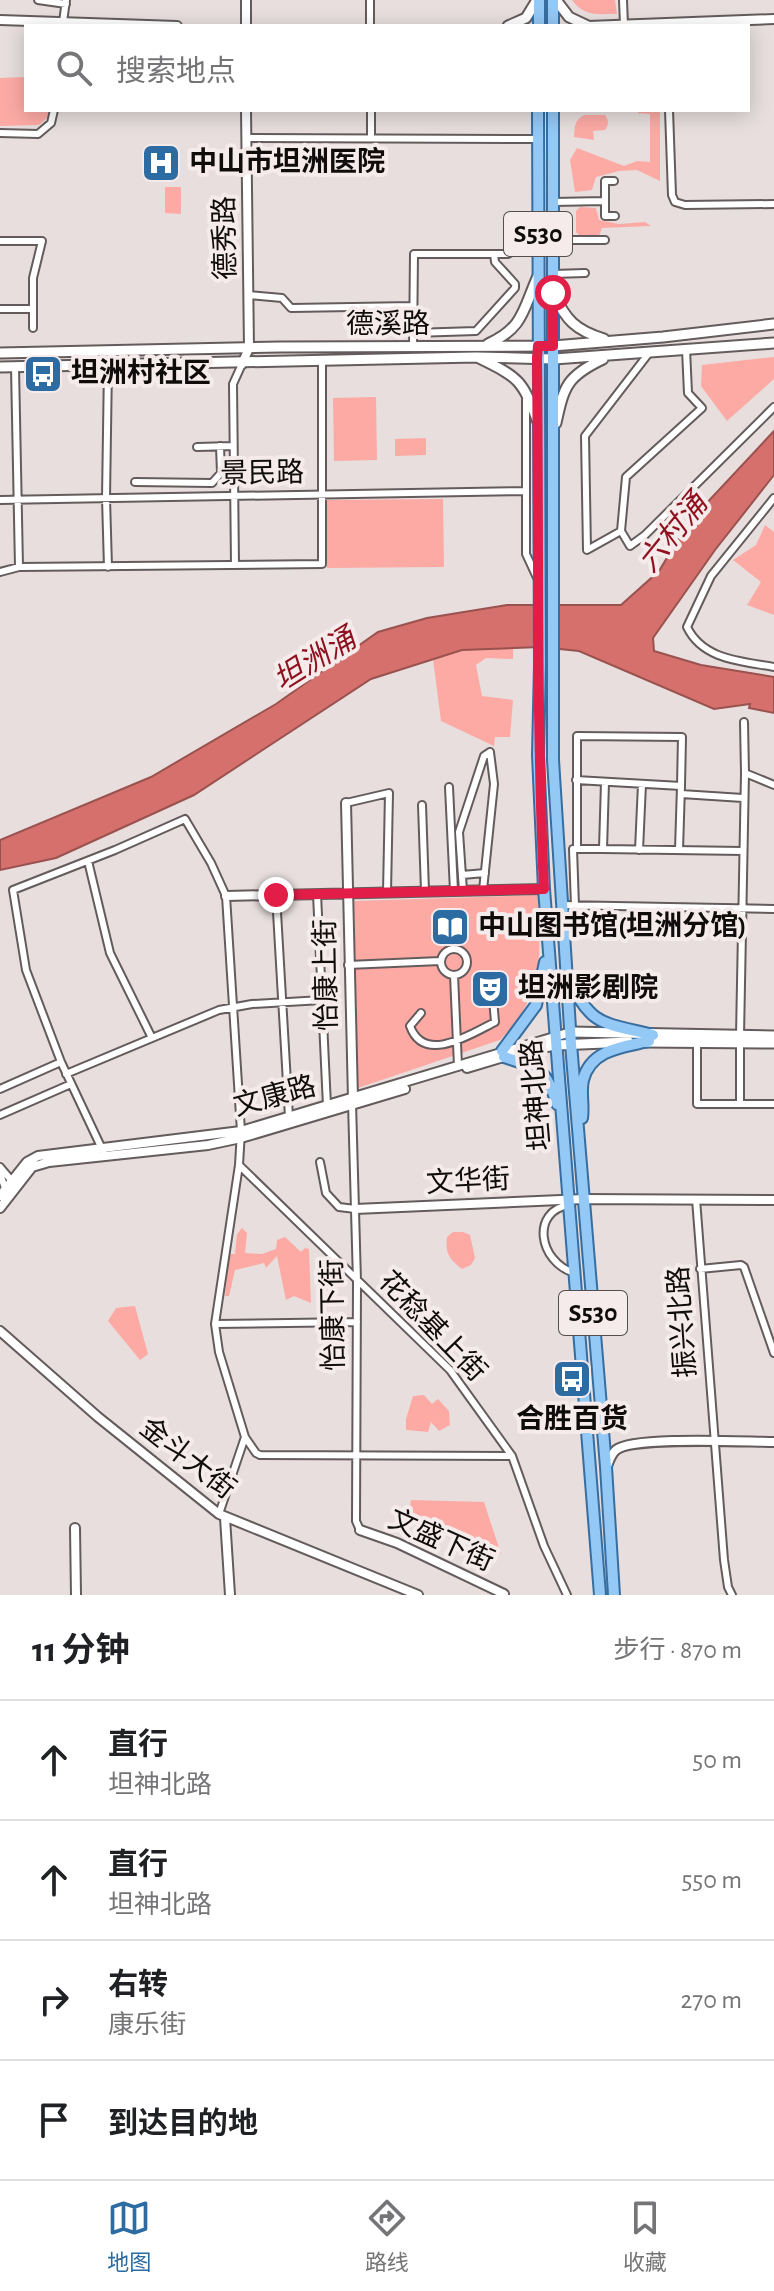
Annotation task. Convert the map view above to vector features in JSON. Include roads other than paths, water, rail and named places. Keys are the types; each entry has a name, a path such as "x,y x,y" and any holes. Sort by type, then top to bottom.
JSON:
{"main road":[{"path":"512,24 526,18 538,0"},
{"path":"538,0 539,24"},
{"path":"553,24 555,0"},
{"path":"555,0 569,17 584,24"},
{"name":"坦神北路","path":"538,112 538,422 552,665 553,760 565,969 614,1595"},
{"name":"S530","path":"553,112 553,346"},
{"path":"538,276 518,324 476,352 515,377 526,392 538,422"},
{"path":"553,293 564,316 583,333 607,340"},
{"name":"德溪路","path":"0,367 322,362 663,337 774,324"},
{"name":"德溪路","path":"0,353 413,348 554,359 774,343"},
{"name":"坦神北路","path":"553,346 552,442 538,755 548,944 600,1595"},
{"path":"552,442 563,390 581,369 610,356"},
{"path":"548,944 536,1005 503,1054 538,1069 550,1081 563,1123"},
{"path":"565,969 578,1000 589,1014 651,1038"},
{"path":"571,1032 697,1042 774,1036"},
{"path":"579,1135 583,1080 592,1061 609,1050 651,1038"},
{"path":"556,1040 571,1044 651,1038 740,1039 774,1043"}],"street":[{"path":"38,0 66,2 56,23"},
{"path":"246,0 246,24"},
{"path":"370,0 370,24"},
{"path":"623,0 624,24"},
{"path":"685,24 774,19"},
{"path":"0,20 96,24"},
{"path":"0,133 38,134 51,123 54,112"},
{"name":"德秀路","path":"242,364 249,348 246,112"},
{"path":"371,112 371,137"},
{"path":"669,112 672,195 675,202 685,205 774,204"},
{"path":"246,138 538,139"},
{"path":"614,181 605,181 605,216 615,216"},
{"path":"553,202 605,201"},
{"path":"413,348 414,254 508,254 538,236"},
{"path":"553,240 605,240"},
{"path":"0,241 42,241 33,278 33,328"},
{"path":"413,333 476,331 515,288 515,284 495,262 494,254"},
{"path":"553,274 585,273"},
{"path":"248,295 282,298 291,308 413,306"},
{"path":"0,309 33,309"},
{"path":"686,349 688,393 702,408 626,477 621,531 630,546 645,535 774,407"},
{"path":"621,531 587,550 585,436 649,352"},
{"path":"0,572 19,567 322,564 322,362"},
{"path":"235,565 233,384 242,364"},
{"path":"108,366 108,567"},
{"path":"15,367 19,567"},
{"path":"526,392 526,554 545,583"},
{"path":"135,482 216,481 221,473 220,446"},
{"path":"197,447 233,446"},
{"path":"178,483 178,497"},
{"name":"景民路","path":"0,500 525,491"},
{"path":"774,498 711,576 687,627 693,639 710,653 774,667"},
{"path":"740,1104 744,722"},
{"path":"577,849 577,736 682,737 679,850"},
{"path":"459,891 462,875 459,832 484,756 490,752 494,784 483,890"},
{"path":"745,773 774,785"},
{"path":"576,780 681,786"},
{"path":"603,849 605,782"},
{"path":"639,850 642,784"},
{"path":"449,787 459,891"},
{"path":"346,803 389,793 387,892"},
{"path":"681,794 743,798"},
{"name":"怡康上街","path":"346,803 352,1102"},
{"path":"422,805 425,891"},
{"path":"109,1155 100,1149 66,1074 26,970 13,890 185,819 226,896 241,1135 215,1324 219,1352 245,1437 260,1455 512,1456"},
{"path":"575,906 573,849 743,851"},
{"path":"88,861 110,953 152,1038"},
{"path":"462,875 485,873"},
{"path":"226,896 544,889"},
{"path":"317,894 327,1107"},
{"path":"276,895 289,1117"},
{"path":"561,905 774,909"},
{"path":"348,965 440,961 450,949 464,955 467,965 454,975 448,973 440,961"},
{"path":"454,975 458,1066"},
{"path":"421,1013 410,1026 421,1043 434,1047 495,1022 493,999"},
{"path":"66,1074 219,1010 322,1000"},
{"path":"0,1208 32,1167 49,1162 208,1145 556,1040 571,1032"},
{"path":"697,1042 697,1104 774,1104"},
{"name":"文康路","path":"5,1188 27,1162 38,1156 241,1135 289,1117 352,1102 503,1054"},
{"path":"0,1089 61,1062"},
{"path":"0,1115 71,1084"},
{"name":"怡康下街","path":"352,1102 357,1281 356,1521 360,1530"},
{"path":"320,1162 326,1193 339,1207 355,1209"},
{"name":"花稔基上街","path":"239,1165 450,1370 512,1456 544,1546 567,1595"},
{"path":"0,1167 5,1188"},
{"path":"0,1174 5,1188"},
{"name":"文华街","path":"355,1209 584,1199 774,1200"},
{"name":"振兴北路","path":"696,1199 724,1560 732,1595"},
{"path":"569,1202 550,1214 545,1228 546,1245 552,1260 563,1269 575,1273"},
{"path":"700,1269 744,1267 774,1353"},
{"path":"215,1324 357,1322"},
{"name":"金斗大街","path":"0,1331 98,1417 222,1516 418,1595"},
{"path":"230,1595 222,1516 245,1437"},
{"path":"606,1467 614,1452 630,1444 650,1440 774,1442"},
{"path":"75,1528 76,1595"},
{"name":"文盛下街","path":"360,1530 410,1549 504,1594"}],"place":[{"name":"中山市坦洲医院","path":"161,163"},
{"name":"坦洲村社区","path":"43,374"},
{"name":"中山图书馆(坦洲分馆)","path":"450,927"},
{"name":"坦洲影剧院","path":"490,989"},
{"name":"合胜百货","path":"572,1379"}],"water label":[{"name":"六村涌","path":"673,533"},
{"name":"坦洲涌","path":"315,660"}]}
